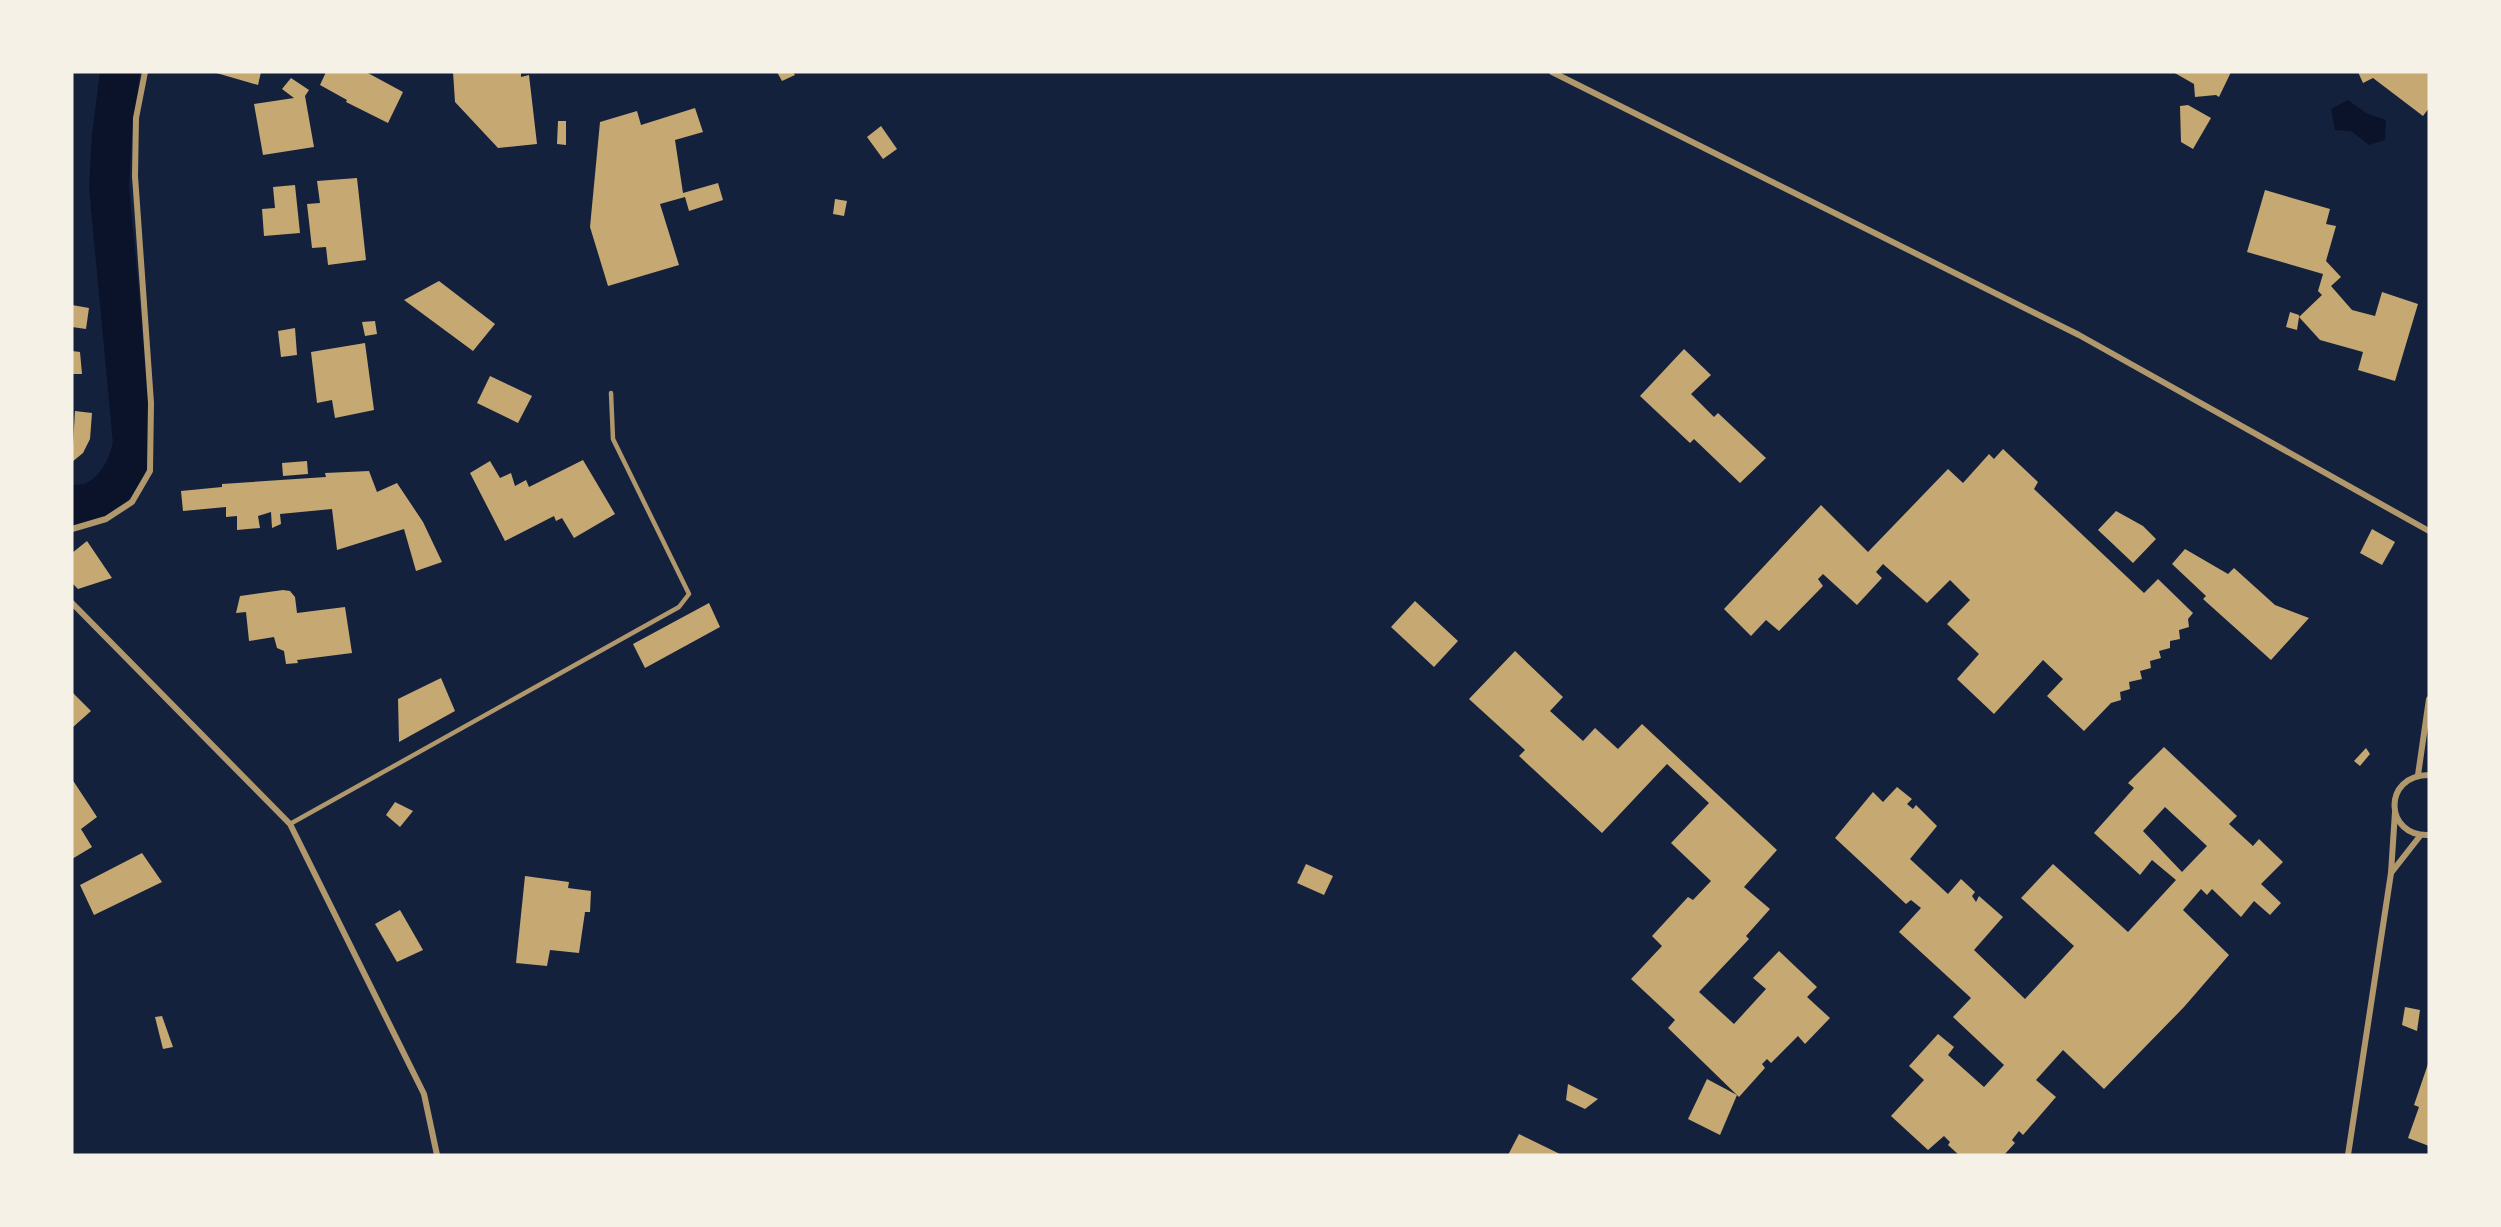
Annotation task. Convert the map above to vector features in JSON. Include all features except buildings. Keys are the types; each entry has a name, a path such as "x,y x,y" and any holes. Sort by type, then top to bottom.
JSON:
{"street":[{"path":"72,529 106,519 132,502 150,471 150,402 135,176 136,118 145,72"},
{"path":"1552,72 2079,335 2429,531"},
{"path":"72,603 290,824 424,1094 438,1155"},
{"path":"2418,775 2429,699"},
{"path":"2348,1155 2391,873 2394,800 2399,789 2407,780 2418,775 2429,775"},
{"path":"2395,812 2400,823 2408,831 2420,836 2429,835"},
{"path":"2391,873 2420,836"}],"lane":[{"path":"290,824 679,607 689,594 613,438 611,393"}],"water":[{"path":"2348,100 2366,113 2386,120 2385,140 2369,145 2351,131 2335,130 2331,109"}],"waterway":[{"path":"72,505 93,502 109,491 121,476 129,460 133,443 109,187 112,136 120,72"}]}
